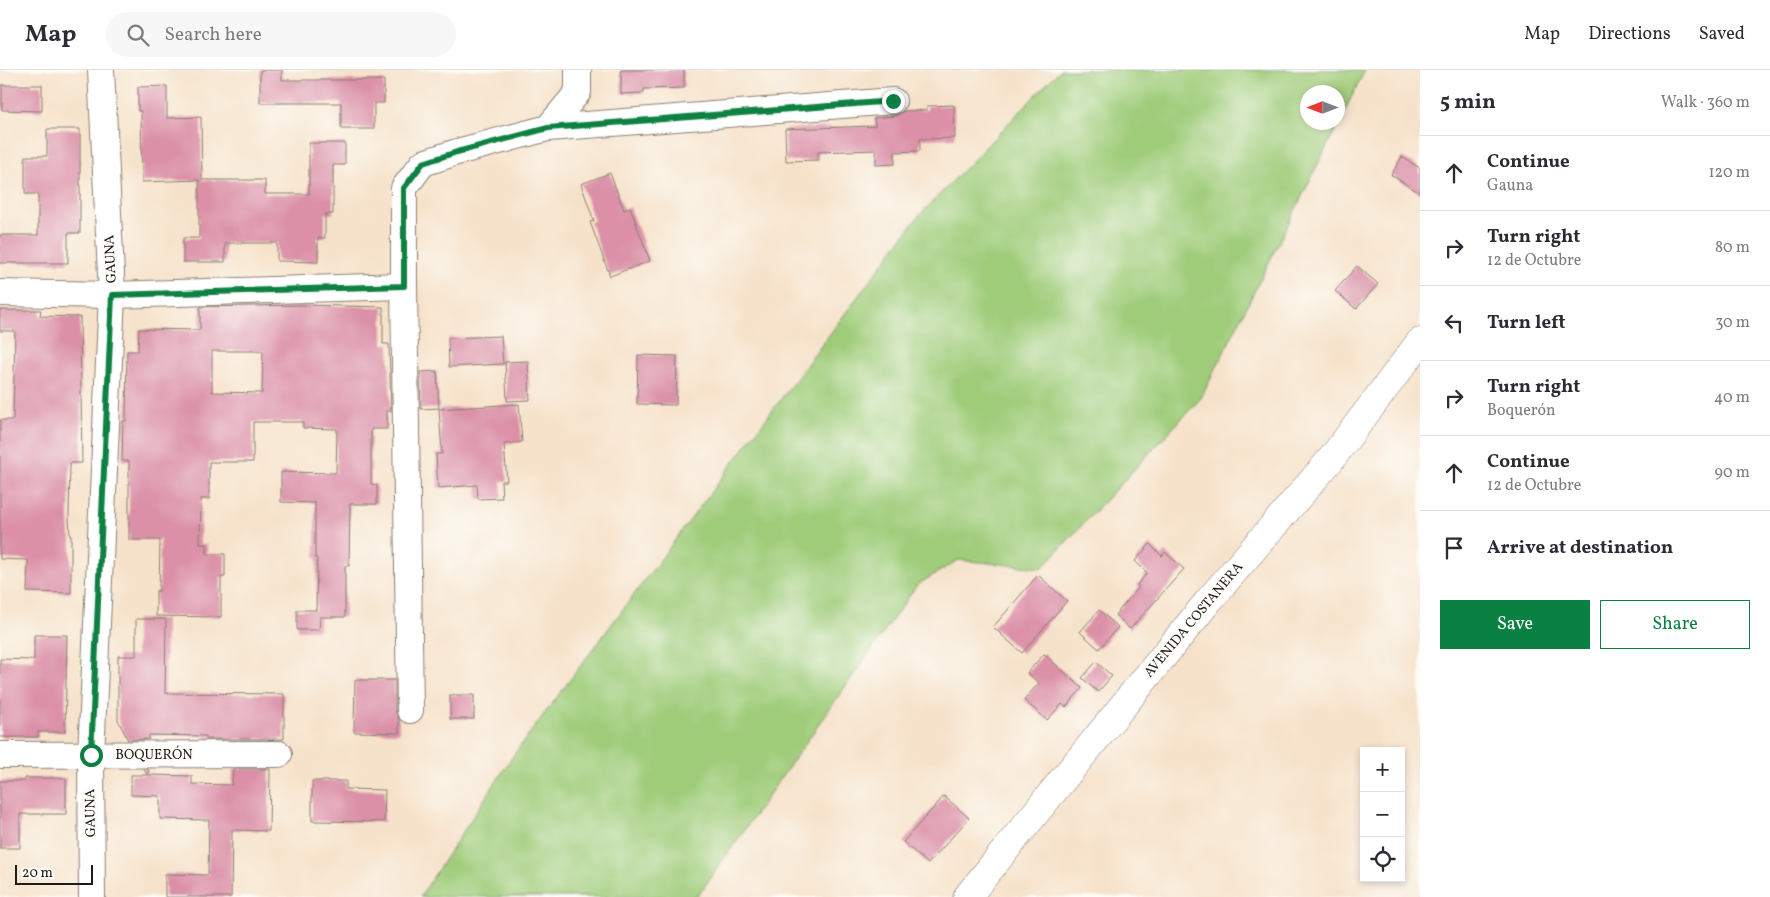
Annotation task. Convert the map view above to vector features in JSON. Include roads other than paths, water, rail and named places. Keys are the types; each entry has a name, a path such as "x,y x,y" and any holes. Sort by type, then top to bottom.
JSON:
{"street":[{"name":"GAUNA","path":"92,897 91,755 112,295 101,70"},
{"path":"548,128 578,92 578,70"},
{"path":"410,710 404,188 423,163 548,128 893,101"},
{"path":"0,293 112,295 404,286"},
{"name":"AVENIDA COSTANERA","path":"967,897 1210,599 1332,458 1420,342"},
{"name":"BOQUERÓN","path":"0,755 279,754"}]}
